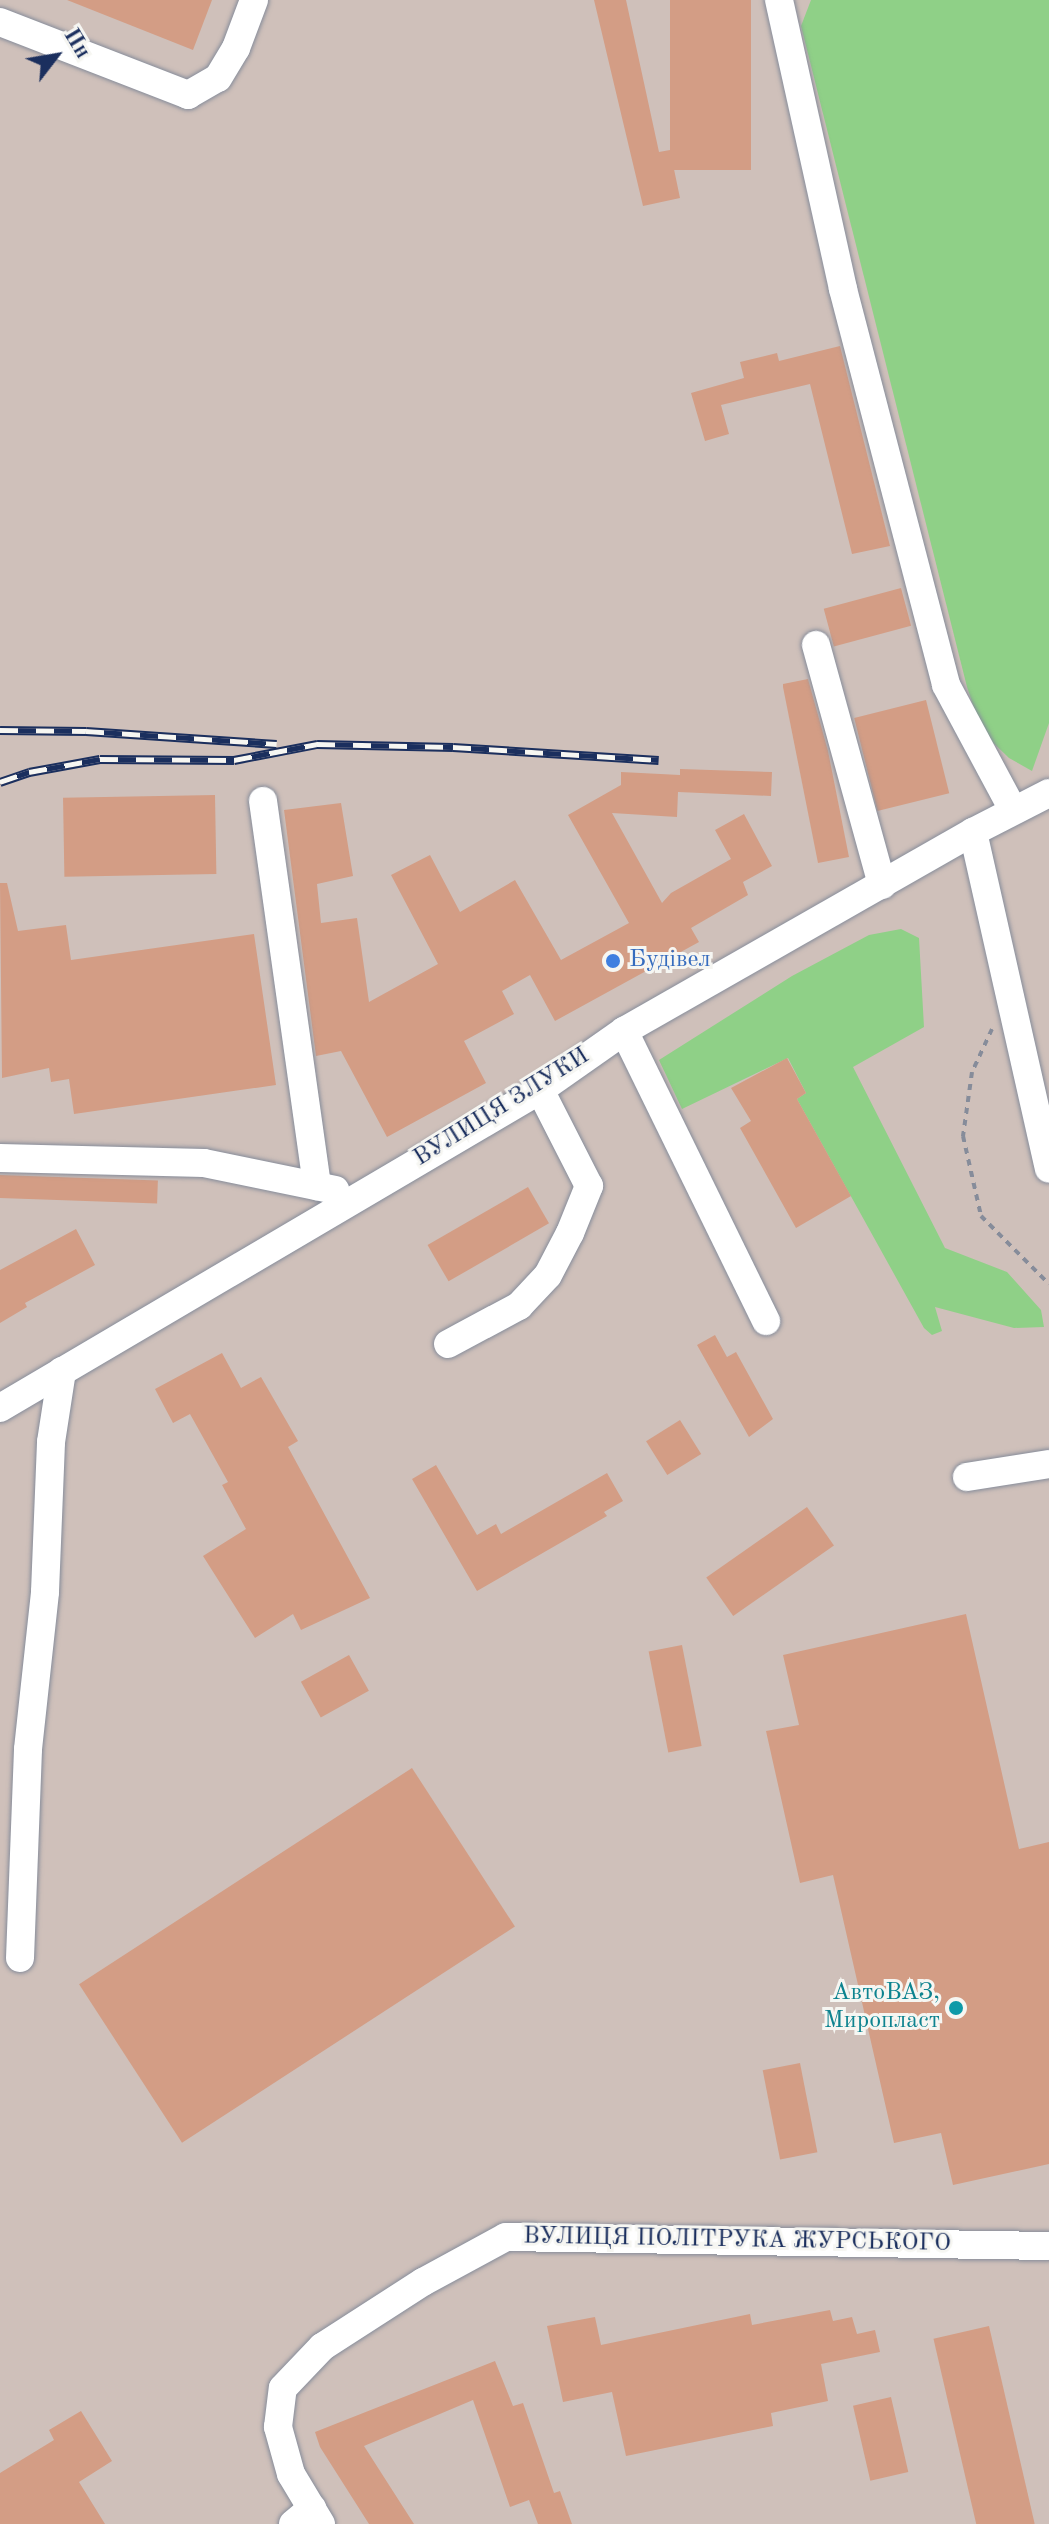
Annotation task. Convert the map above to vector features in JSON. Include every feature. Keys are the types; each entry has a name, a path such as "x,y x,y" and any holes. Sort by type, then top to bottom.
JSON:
{"street":[{"path":"0,22 188,95 218,78 236,48 254,0"},
{"path":"779,0 843,289 946,685 1013,810"},
{"path":"816,645 882,885"},
{"name":"ВУЛИЦЯ ЗЛУКИ","path":"0,1408 540,1090 624,1031 973,832 1049,793"},
{"path":"263,801 317,1186"},
{"path":"973,832 1049,1169"},
{"path":"624,1031 766,1321"},
{"path":"448,1344 519,1306 548,1275 570,1233 589,1186 540,1090"},
{"path":"0,1158 204,1163 359,1195"},
{"path":"20,1958 28,1749 45,1592 51,1442 62,1371"},
{"path":"967,1477 1049,1464"},
{"name":"ВУЛИЦЯ ПОЛІТРУКА ЖУРСЬКОГО","path":"309,2519 291,2474 278,2427 283,2388 322,2347 423,2282 506,2237 1049,2246"}],"path":[{"path":"1009,992 972,1072 963,1136 981,1216 1049,1284"}],"shaded area":[{"path":"0,0 1049,0 1049,2524 0,2524"}],"green space":[{"path":"811,0 1049,0 1049,723 1032,771 1009,758 982,732 967,687 801,26"},
{"path":"901,929 919,938 924,1027 853,1067 945,1248 1007,1272 1041,1310 1044,1327 1014,1328 935,1307 942,1331 932,1335 924,1328 797,1099 806,1093 788,1058 682,1109 659,1060 792,976 869,935"}],"building":[{"path":"67,0 212,0 193,50"},
{"path":"594,0 626,0 659,152 670,150 680,198 643,206"},
{"path":"670,0 751,0 751,170 670,170"},
{"path":"840,346 890,546 852,554 810,384 721,405 729,434 705,441 691,393 744,378 740,362 777,353 779,361"},
{"path":"901,588 911,626 834,646 824,609"},
{"path":"808,679 828,751 849,857 818,863 783,687 783,684"},
{"path":"926,700 949,793 877,811 854,718"},
{"path":"680,769 772,772 771,796 678,792 677,817 612,813 662,903 671,893 731,859 715,830 744,814 772,866 743,882 748,895 691,928 699,942 555,1021 530,975 502,991 514,1014 464,1041 486,1083 387,1137 341,1051 316,1056 284,810 341,803 353,876 317,884 321,923 357,918 369,1002 438,964 391,875 430,855 460,912 515,880 561,960 629,923 568,815 621,785 621,772 680,775"},
{"path":"215,795 216,874 64,877 63,798"},
{"path":"0,883 7,883 18,931 66,925 71,960 254,934 276,1085 74,1114 69,1079 51,1082 49,1068 2,1078"},
{"path":"787,1058 806,1093 797,1099 851,1196 796,1228 740,1128 751,1121 731,1088"},
{"path":"0,1175 158,1181 157,1204 0,1198"},
{"path":"528,1187 549,1223 449,1281 428,1245"},
{"path":"76,1229 95,1265 25,1303 27,1307 0,1323 0,1270"},
{"path":"715,1335 727,1357 736,1352 773,1419 749,1437 697,1345"},
{"path":"222,1353 241,1388 261,1377 298,1441 288,1447 370,1598 301,1630 293,1614 255,1638 203,1556 246,1529 222,1485 228,1482 190,1414 173,1423 155,1389"},
{"path":"680,1420 701,1454 667,1475 646,1441"},
{"path":"436,1465 477,1535 496,1524 501,1534 607,1473 623,1501 604,1512 607,1516 477,1591 412,1479"},
{"path":"807,1507 834,1546 733,1616 706,1578"},
{"name":"АвтоВАЗ, Миропласт","path":"966,1614 1019,1849 1049,1842 1049,2164 953,2185 941,2133 894,2143 833,1875 800,1883 766,1731 799,1725 783,1655"},
{"path":"682,1645 702,1746 668,1753 649,1651"},
{"path":"349,1655 369,1691 321,1718 301,1682"},
{"path":"412,1768 515,1927 182,2143 79,1984"},
{"path":"800,2063 817,2152 780,2160 763,2070"},
{"path":"830,2310 833,2321 852,2317 857,2334 875,2330 880,2352 821,2364 828,2401 771,2413 773,2426 626,2456 612,2392 563,2402 547,2326 595,2317 601,2345 750,2314 752,2325"},
{"path":"989,2326 1035,2524 976,2524 933,2339"},
{"path":"495,2361 513,2406 523,2403 554,2493 560,2491 572,2524 538,2524 529,2500 510,2507 473,2400 364,2446 414,2524 369,2524 320,2447 315,2432"},
{"path":"891,2397 908,2472 870,2481 853,2406"},
{"path":"81,2411 112,2461 79,2482 105,2524 0,2524 0,2473 54,2440 49,2430"}],"railway":[{"path":"0,730 86,731 277,744"},
{"path":"0,782 29,772 100,759 234,760 317,744 453,747 659,760"}],"place":[{"name":"Будівел","path":"613,961"},
{"name":"АвтоВАЗ, Миропласт","path":"956,2008"}]}
